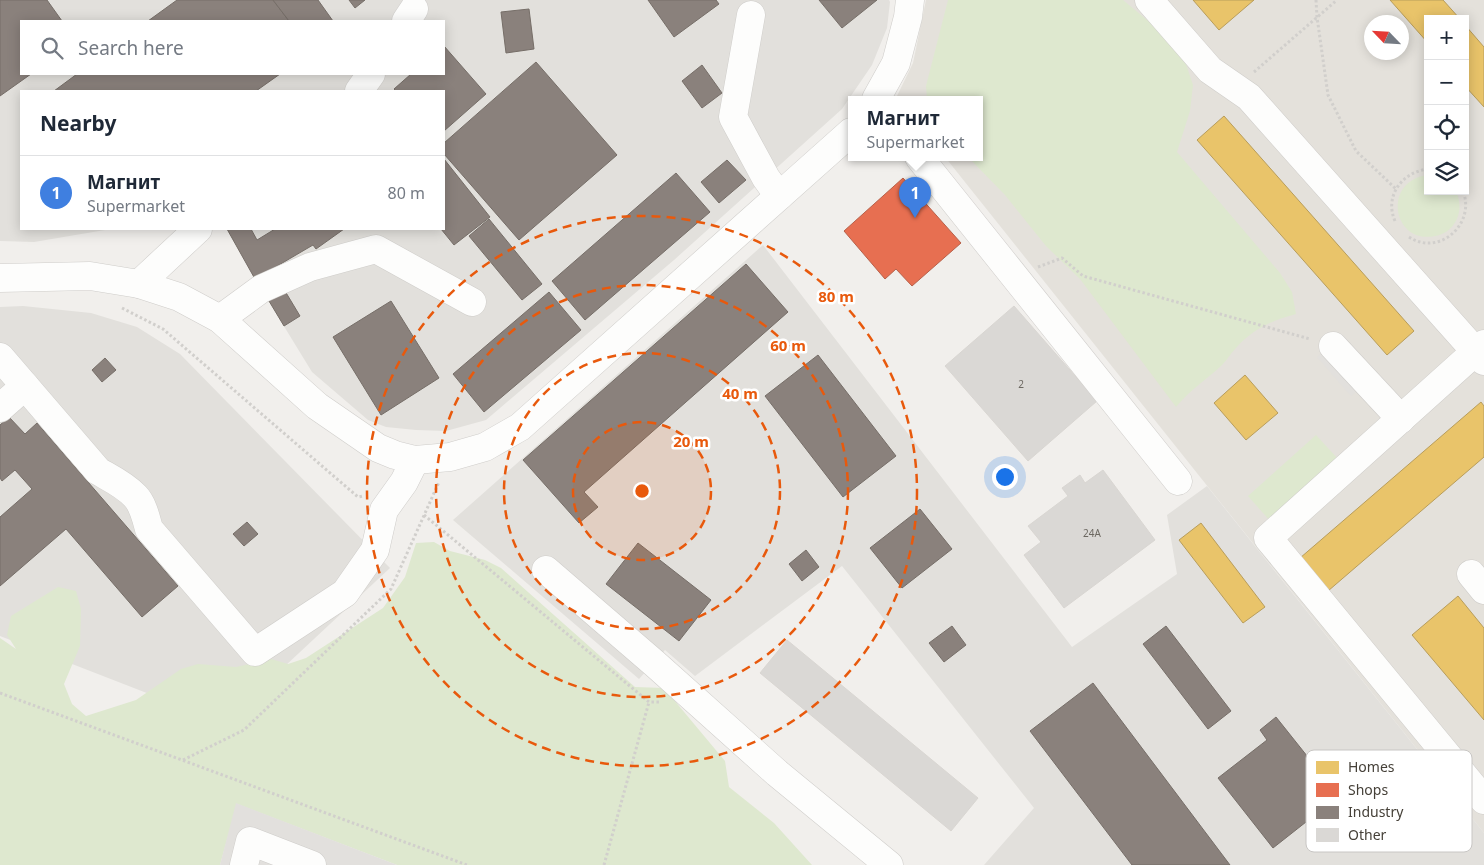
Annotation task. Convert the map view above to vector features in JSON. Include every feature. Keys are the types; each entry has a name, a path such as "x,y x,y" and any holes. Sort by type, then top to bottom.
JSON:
{"street":[{"path":"878,96 896,63 908,17 910,0"},
{"path":"1149,0 1210,70 1249,97 1481,352 1401,419 1268,538 1443,750"},
{"path":"751,15 733,117 766,178 779,196"},
{"path":"360,90 370,75"},
{"path":"0,278 90,276 139,284 179,297 220,319 317,406 378,448 415,460 450,458 484,448 520,427 848,135"},
{"path":"922,161 1178,481"},
{"path":"139,284 197,230"},
{"path":"220,319 261,289 310,267 376,249 472,302"},
{"path":"1333,346 1401,419"},
{"path":"0,357 98,471 136,496 149,529 255,652 345,593 374,550 384,510 404,482 415,460"},
{"path":"0,408 25,386"},
{"path":"546,570 777,773 889,865"},
{"path":"1472,785 1484,800"},
{"path":"244,865 250,842 312,865"}],"path":[{"path":"1316,0 1328,95 1356,150 1396,189"},
{"path":"1237,88 1336,0"},
{"path":"1398,226 1392,208 1396,189 1408,175 1424,170"},
{"path":"1404,234 1422,242 1441,241 1449,237 1462,222 1466,204 1464,195"},
{"path":"1014,276 1062,258 1083,276 1333,346"},
{"path":"117,306 163,329 358,497 367,494"},
{"path":"424,515 649,702 699,703"},
{"path":"0,693 467,865"},
{"path":"604,865 649,702"}],"shaded area":[{"path":"0,0 889,0 890,2 887,28 872,65 851,96 848,96 848,100 842,109 674,260 486,420 446,431 386,427 368,420 312,372 228,230 445,230 445,90 20,90 20,230 105,230 34,242 0,241"},
{"path":"926,0 1484,0 1484,833 1472,818 1472,750 1418,750 948,161 983,161 983,96 897,96 913,63"},
{"path":"763,245 1072,647 1177,574 1167,515 1207,486 1418,750 1306,750 1306,852 1472,852 1472,818 1484,833 1484,865 984,865 1034,808 842,566 695,676 665,650 639,679 453,520"},
{"path":"23,306 91,313 137,327 180,354 390,568 224,723 0,636 0,307"},
{"path":"1339,337 1374,375 1351,396 1317,357"},
{"path":"236,803 397,865 220,865"}],"green space":[{"path":"948,0 1123,0 1158,29 1185,61 1193,85 1190,111 1177,152 1280,273 1292,292 1296,314 1271,322 1256,330 1234,350 1222,365 1176,407 1080,279 1046,246 1005,195 972,161 983,161 983,96 927,96 926,86"},
{"path":"1424,176 1424,195 1458,195 1459,212 1456,220 1441,235 1421,236 1410,231 1402,222 1398,211 1398,199 1403,188 1413,180"},
{"path":"1316,435 1339,460 1271,522 1248,496"},
{"path":"434,542 450,551 485,560 501,568 635,687 664,688 725,761 729,787 774,823 812,865 397,865 237,804 220,865 0,865 0,638 16,649 7,635 11,616 58,587 76,591 81,609 80,646 64,684 72,704 86,716 136,700 181,669 198,664 236,667 271,659 288,664 306,658 383,608 405,577 416,543"}],"building: Homes":[{"path":"1193,0 1254,0 1219,30"},
{"path":"1390,0 1443,0 1456,15 1424,15 1424,38 1409,22 1409,15 1403,15"},
{"path":"1469,30 1484,47 1484,107 1469,90"},
{"path":"1224,116 1414,331 1387,355 1197,140"},
{"path":"1245,375 1278,413 1246,440 1214,403"},
{"path":"1481,402 1484,406 1484,457 1328,591 1300,558"},
{"path":"1201,523 1265,607 1243,623 1179,540"},
{"path":"1458,596 1484,628 1484,720 1412,635"}],"building: Shops":[{"path":"903,178 961,243 912,286 896,269 885,279 844,231"}],"building: Industry":[{"path":"0,0 47,0 61,20 20,20 20,75 30,75 0,96"},
{"path":"177,0 273,0 288,20 149,20"},
{"path":"273,0 318,0 332,20 288,20"},
{"path":"349,0 365,0 355,8"},
{"path":"648,0 716,0 719,4 674,37"},
{"path":"819,0 877,0 842,28"},
{"path":"529,9 534,49 506,53 501,12"},
{"path":"445,47 486,94 445,130 445,90 394,89 410,75 445,75"},
{"path":"536,62 617,155 519,240 445,155 445,142"},
{"path":"702,65 722,93 702,108 682,81"},
{"path":"76,75 279,75 257,90 55,90"},
{"path":"445,160 490,217 454,245 442,230 445,230"},
{"path":"727,160 746,180 719,203 701,182"},
{"path":"676,173 710,212 585,320 552,281"},
{"path":"489,219 542,284 522,300 469,236"},
{"path":"228,230 252,230 257,240 273,230 343,230 316,249 313,245 255,279"},
{"path":"746,264 788,312 584,492 598,507 579,523 523,460"},
{"path":"282,286 300,316 284,326 266,296"},
{"path":"549,292 581,330 484,412 453,374"},
{"path":"391,301 439,378 381,415 333,337"},
{"path":"818,355 896,456 843,497 765,396"},
{"path":"105,358 116,370 102,382 92,370"},
{"path":"9,417 25,434 37,423 178,586 142,617 66,529 0,586 0,517 32,489 15,470 2,481 0,478 0,425"},
{"path":"920,509 952,549 902,588 870,548"},
{"path":"247,522 258,534 244,546 233,534"},
{"path":"638,543 711,600 679,641 606,584"},
{"path":"806,550 819,567 802,581 789,564"},
{"path":"952,626 966,645 944,662 929,643"},
{"path":"1166,626 1231,711 1208,729 1143,644"},
{"path":"1093,683 1230,865 1132,865 1030,731"},
{"path":"1276,717 1306,755 1306,822 1273,848 1218,778 1267,740 1260,730"}],"building: Other":[{"path":"1014,306 1097,401 1028,461 945,366"},
{"path":"1103,470 1155,540 1064,608 1024,555 1041,542 1028,526 1068,496 1062,488 1080,475 1085,483"},
{"path":"787,640 978,798 951,831 760,673"}],"place":[{"name":"Магнит","path":"915,218"}]}
